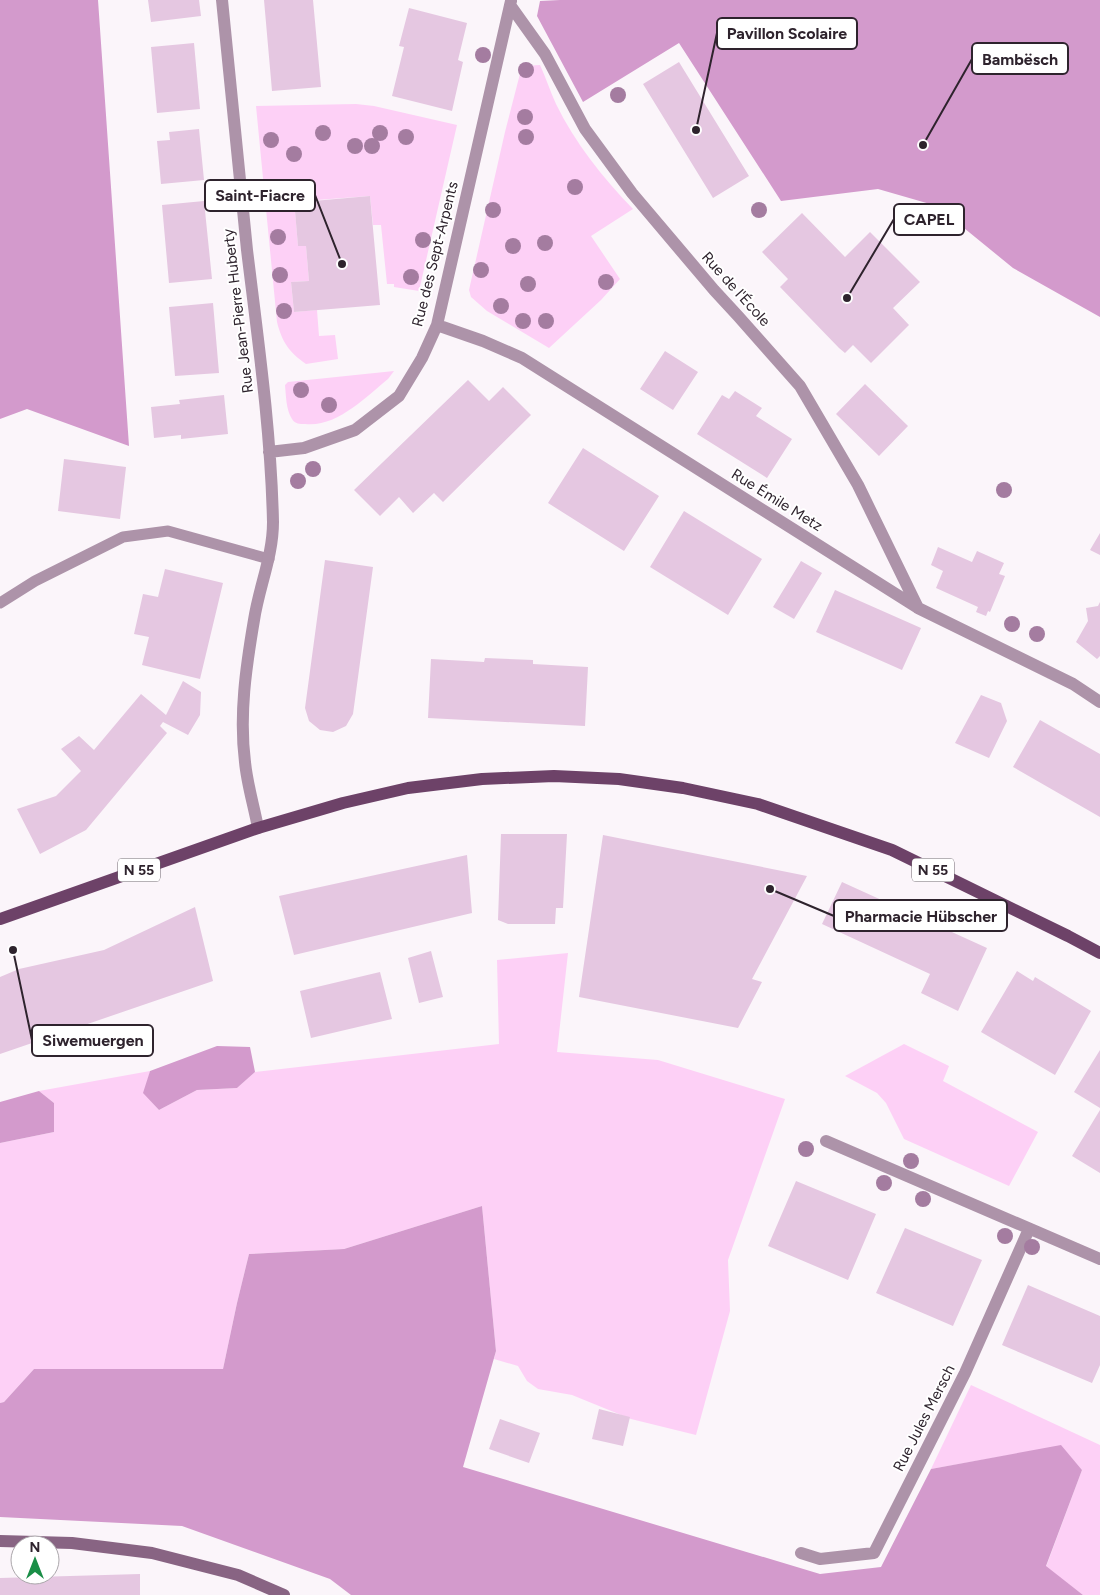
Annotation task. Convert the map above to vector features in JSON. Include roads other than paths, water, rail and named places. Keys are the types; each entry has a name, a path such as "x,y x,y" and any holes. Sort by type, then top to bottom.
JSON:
{"main road":[{"name":"N 55","path":"0,919 258,828 343,803 408,788 482,779 554,776 619,778 683,788 758,804 892,850 1100,953"},
{"path":"0,1541 72,1543 152,1553 238,1575 284,1595"}],"street":[{"name":"Rue Jean-Pierre Huberty","path":"222,0 269,452 273,524 269,559 254,617 247,662 243,714 245,762 258,828"},
{"name":"Rue des Sept-Arpents","path":"269,452 304,448 355,430 399,396 422,358 437,325 510,3"},
{"name":"Rue de l'École","path":"510,3 545,54 585,129 632,193 714,290 800,386 858,485 918,608"},
{"name":"Rue Émile Metz","path":"437,325 483,341 522,358 918,608 1073,684 1100,702"},
{"path":"826,1141 1100,1259"},
{"name":"Rue Jules Mersch","path":"801,1553 820,1559 874,1553 965,1373 1029,1229"}],"lane":[{"path":"0,603 35,581 123,537 168,531 269,559"}],"place":[{"name":"Pavillon Scolaire","path":"696,130"},
{"name":"Bambësch","path":"923,145"},
{"name":"Saint-Fiacre","path":"342,264"},
{"name":"CAPEL","path":"847,298"},
{"name":"Pharmacie Hübscher","path":"770,889"},
{"name":"Siwemuergen","path":"13,950"}]}
